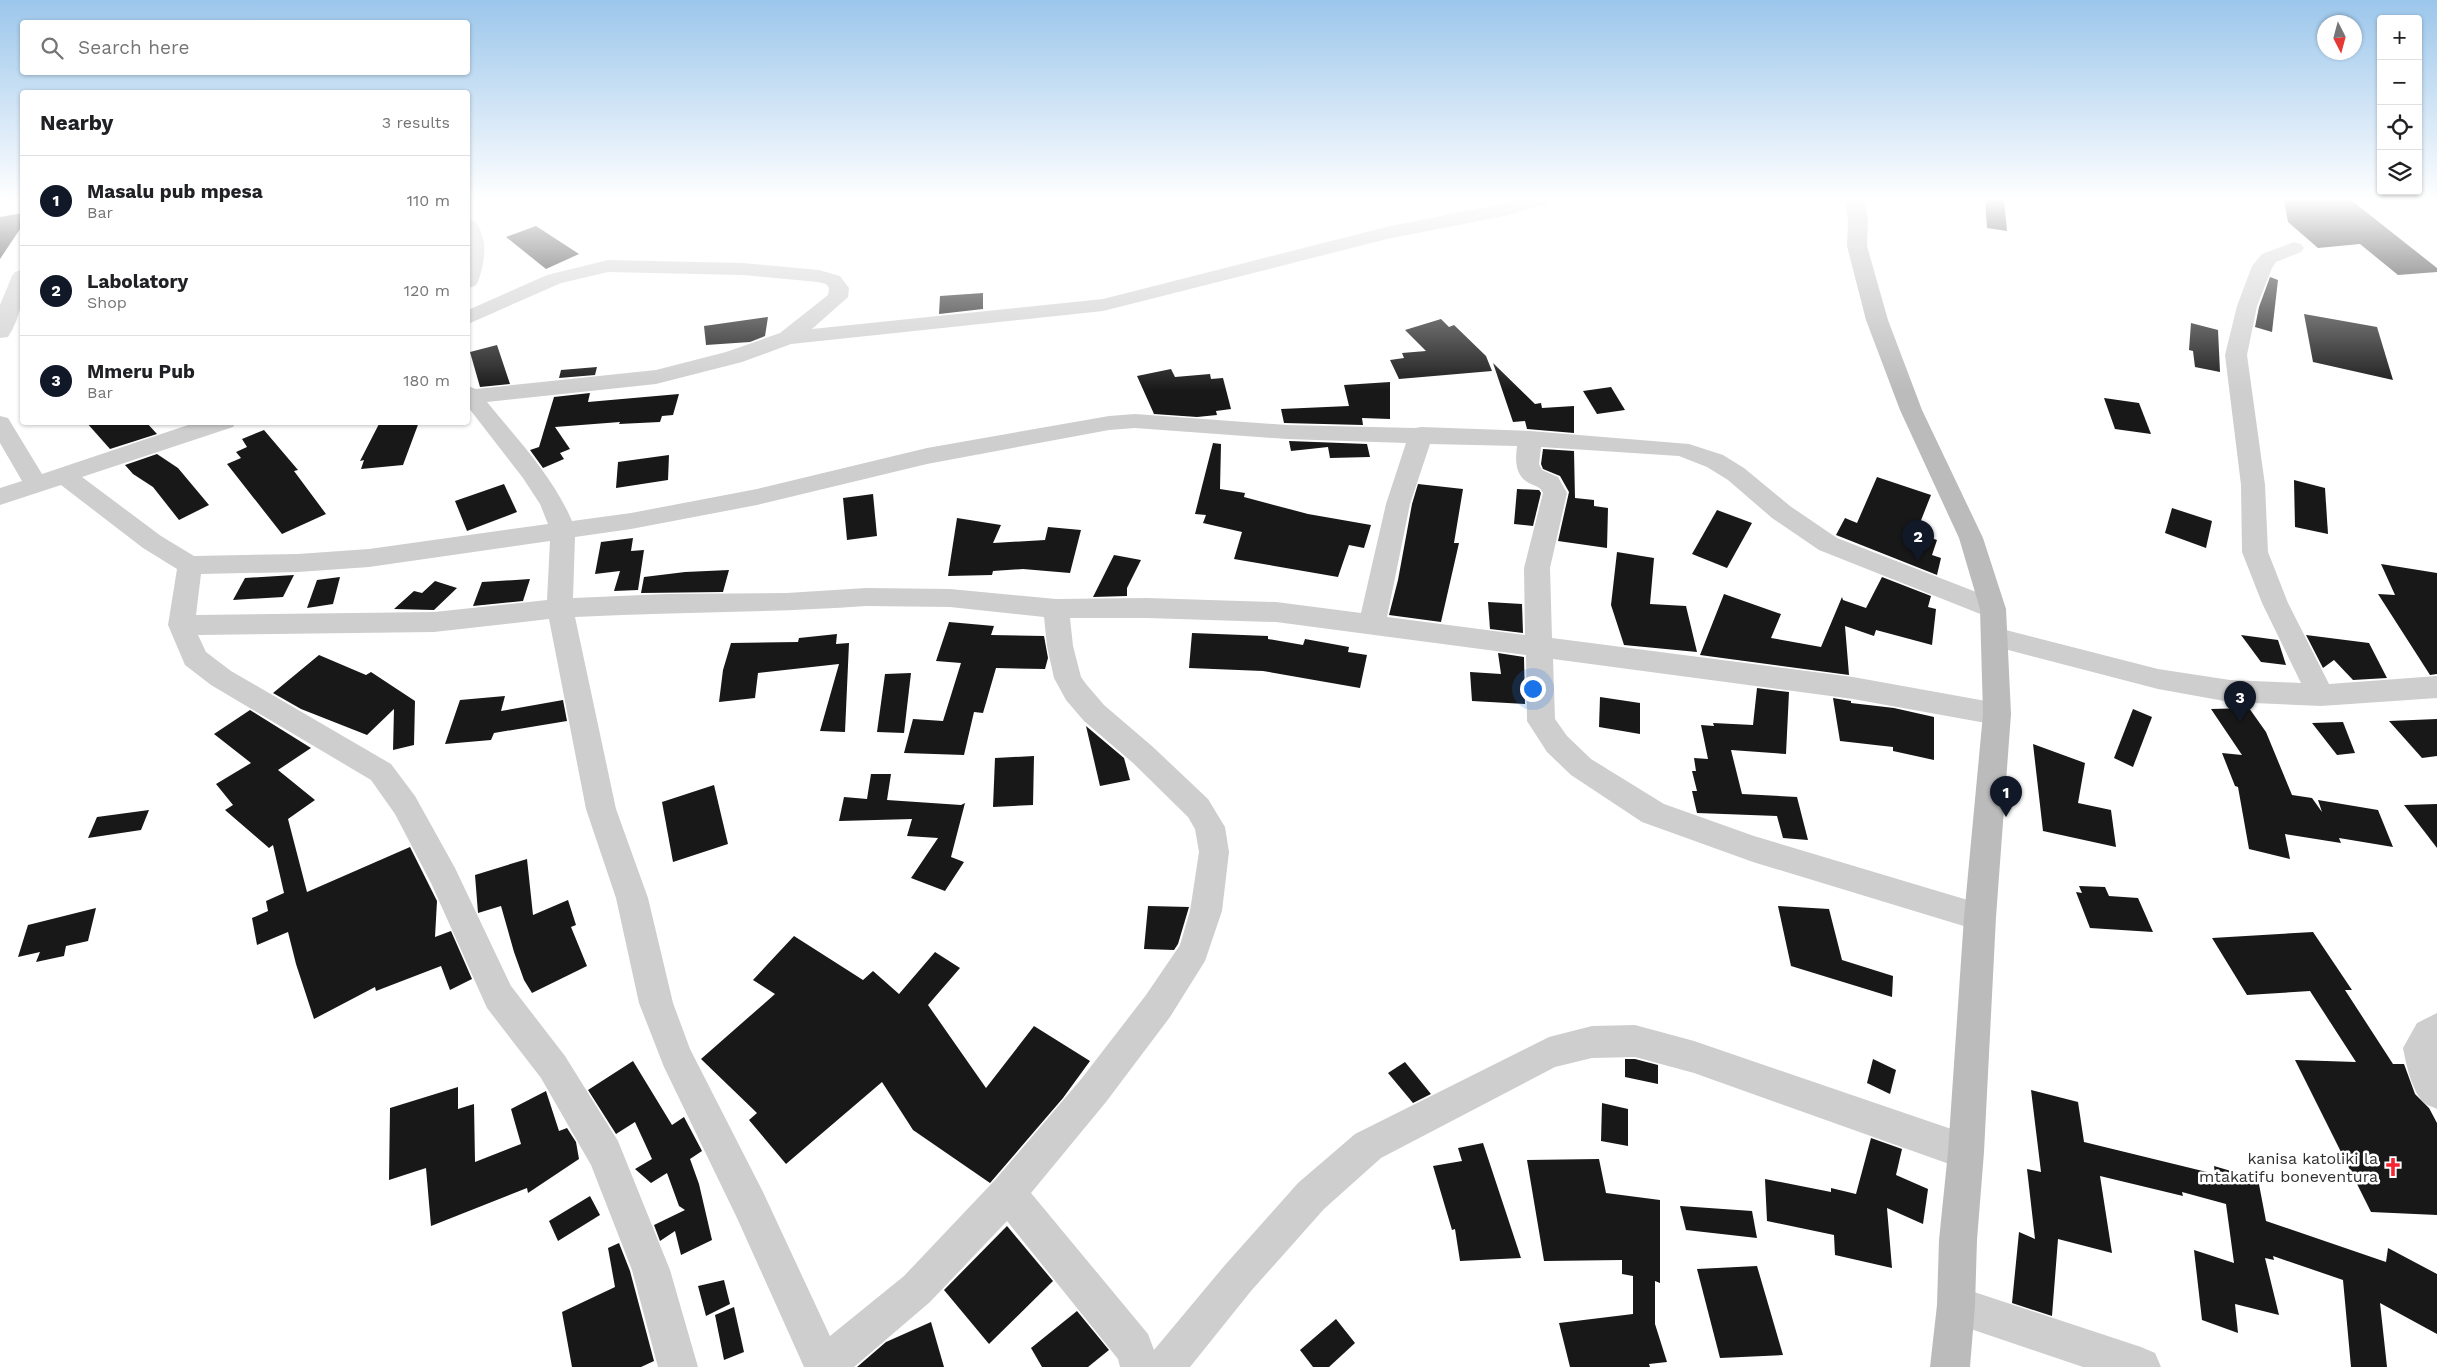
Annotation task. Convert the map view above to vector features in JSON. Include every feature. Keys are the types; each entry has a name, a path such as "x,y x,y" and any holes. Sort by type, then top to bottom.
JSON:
{"street":[{"path":"470,394 656,376 734,357 788,338 1103,305 1265,264"},
{"path":"1862,264 1877,320 1911,410 1971,538 1993,608 1997,714 1980,917 1966,1152 1958,1240 1956,1305 1950,1367"},
{"path":"2264,264 2247,306 2236,355 2253,485 2255,552 2275,603 2321,695"},
{"path":"470,317 554,279 608,266 743,269 819,276 833,280 840,288 838,297 788,338"},
{"path":"0,332 20,281"},
{"path":"470,394 531,472 552,503 563,530 560,608 601,809 632,898 656,1003 676,1056 750,1205 824,1367 917,1289 1008,1193 1094,1090 1158,1006 1194,951 1206,911 1214,852 1210,827 1198,808 1143,755 1094,713 1076,692 1068,678 1060,646 1056,608"},
{"path":"65,476 152,542 190,564 298,564 369,558 694,509 757,497 927,456 1109,423 1135,421 1287,432 1421,434 1681,449 1715,461 1736,474 1781,512 1828,544 1993,608"},
{"path":"0,423 36,484"},
{"path":"0,498 36,484 65,476 175,429 204,425"},
{"path":"1372,624 1398,504 1421,434"},
{"path":"1530,439 1527,464 1532,475 1550,483 1554,493 1537,568 1541,721 1557,744 1581,766 1653,812 1753,849 1980,917"},
{"path":"190,564 181,625 195,658 221,678 381,772 405,805 444,877 499,997 553,1067 605,1154 651,1270 678,1367"},
{"path":"181,625 434,622 560,608 926,597 1056,608 1147,608 1276,612 1853,688 1997,714"},
{"path":"1994,637 2158,679 2230,691 2321,695 2437,687"},
{"path":"2437,1029 2428,1034 2420,1048 2425,1072 2437,1092"},
{"path":"1165,1367 1238,1278 1311,1196 1368,1146 1549,1054 1592,1042 1635,1041 1694,1057 1966,1152"},
{"path":"1008,1193 1134,1348 1140,1367"},
{"path":"1956,1305 2141,1367"}],"building":[{"path":"539,264 557,264 546,269"},
{"path":"2384,264 2432,264 2437,268 2437,272 2398,275"},
{"path":"2270,277 2278,280 2272,332 2255,327 2259,307"},
{"path":"983,293 983,309 939,314 940,296"},
{"path":"2304,314 2377,327 2393,380 2313,362"},
{"path":"768,317 765,336 750,342 706,345 704,326"},
{"path":"1441,319 1449,327 1454,325 1486,356 1492,371 1399,379 1390,360 1404,358 1402,353 1426,351 1405,330"},
{"path":"2191,323 2218,330 2220,372 2195,367 2193,351 2189,350"},
{"path":"497,345 510,384 480,387 470,352"},
{"path":"1493,363 1535,404 1541,403 1542,408 1574,406 1574,433 1527,429 1525,421 1513,422"},
{"path":"597,367 595,375 559,378 561,370"},
{"path":"1171,369 1175,377 1210,374 1211,379 1223,378 1231,409 1216,411 1217,415 1197,417 1154,414 1137,376"},
{"path":"1390,382 1390,419 1362,418 1363,425 1284,423 1281,409 1349,406 1344,385"},
{"path":"1611,387 1625,410 1597,414 1583,391"},
{"path":"590,393 588,402 679,394 673,415 662,416 660,422 619,424 620,422 555,427 570,449 560,453 564,459 543,468 530,450 539,447 554,397"},
{"path":"2104,398 2139,403 2151,434 2115,429"},
{"path":"89,425 149,425 157,434 110,449"},
{"path":"378,425 418,425 403,465 361,469 364,460 360,461"},
{"path":"264,430 298,470 294,471 326,514 282,534 227,464 241,458 236,452 247,447 242,439"},
{"path":"1289,441 1367,444 1370,457 1330,458 1328,447 1291,451"},
{"path":"1213,443 1221,444 1220,489 1245,493 1244,497 1308,514 1371,525 1364,548 1349,545 1338,577 1234,559 1242,532 1203,523 1206,515 1195,514"},
{"path":"1543,449 1574,451 1575,498 1594,500 1594,506 1608,508 1607,548 1558,541 1569,492 1560,476 1543,469 1541,464"},
{"path":"157,454 178,468 209,505 179,520 153,487 133,474 125,465"},
{"path":"669,455 668,480 616,488 618,462"},
{"path":"1877,477 1931,495 1916,533 1937,540 1932,555 1941,558 1937,575 1836,535 1845,518 1857,523"},
{"path":"2294,480 2325,488 2328,534 2295,527"},
{"path":"504,484 517,512 467,531 455,501"},
{"path":"1418,484 1463,489 1454,543 1459,543 1441,622 1389,615 1398,580 1412,504"},
{"path":"1517,489 1539,490 1541,493 1533,526 1514,524"},
{"path":"873,494 877,536 847,540 843,498"},
{"path":"2172,508 2212,521 2206,548 2165,533"},
{"path":"1717,510 1752,523 1727,568 1692,554"},
{"path":"957,518 1001,525 993,543 1045,540 1048,527 1081,530 1070,573 1023,569 993,571 992,575 948,576"},
{"path":"633,538 631,551 644,550 638,590 614,591 620,571 595,574 601,542"},
{"path":"1617,552 1654,558 1650,604 1686,606 1697,652 1624,645 1611,605"},
{"path":"1114,555 1141,560 1127,588 1127,596 1093,597"},
{"path":"2381,564 2437,573 2437,674 2430,675 2378,594 2395,595"},
{"path":"729,570 723,592 641,593 644,577 685,572"},
{"path":"294,575 283,597 233,600 245,578"},
{"path":"340,577 333,604 307,608 317,580"},
{"path":"1882,577 1931,596 1928,607 1936,609 1932,645 1876,630 1874,636 1845,626 1849,675 1700,655 1724,594 1781,614 1771,638 1821,647 1842,597 1843,600 1866,608"},
{"path":"530,579 523,601 473,606 482,582"},
{"path":"435,581 457,588 434,610 394,609 414,591 422,593"},
{"path":"1488,602 1522,604 1523,633 1490,629"},
{"path":"949,622 994,626 991,635 1044,636 1048,658 1045,669 996,668 983,713 974,712 964,755 904,753 913,719 943,721 961,663 936,661"},
{"path":"1192,633 1268,636 1268,639 1303,645 1305,639 1349,647 1348,652 1367,655 1360,688 1263,671 1189,668"},
{"path":"837,634 836,644 849,643 845,732 820,731 839,664 758,673 755,698 719,702 723,670 731,643 798,642 799,638"},
{"path":"2241,635 2278,640 2286,665 2261,662"},
{"path":"2306,635 2369,643 2387,678 2353,680 2334,660 2323,668"},
{"path":"1498,653 1524,657 1525,704 1472,701 1470,672 1501,674"},
{"path":"319,655 366,675 371,672 415,701 414,745 393,750 394,709 367,735 301,709 273,693"},
{"path":"911,673 904,733 877,732 885,674"},
{"path":"1757,688 1789,692 1786,754 1731,750 1742,794 1797,797 1808,840 1783,838 1777,816 1697,813 1692,791 1697,791 1692,771 1696,771 1694,758 1708,759 1701,725 1714,726 1713,723 1753,725"},
{"path":"505,696 501,711 563,700 567,721 494,733 491,740 445,744 460,700"},
{"path":"1600,697 1640,703 1640,734 1599,727"},
{"path":"1833,698 1851,701 1851,703 1894,708 1934,717 1934,760 1893,751 1893,747 1840,741"},
{"path":"2249,708 2266,732 2292,795 2312,798 2322,812 2318,800 2378,810 2393,847 2339,838 2341,843 2285,834 2290,859 2249,849 2238,787 2235,786 2222,753 2242,755 2211,709"},
{"path":"2133,709 2152,717 2133,767 2114,758"},
{"path":"250,710 311,748 278,770 315,800 288,819 307,892 410,847 437,901 435,937 451,931 472,979 450,990 441,966 376,991 375,987 314,1019 288,932 257,945 252,918 268,911 266,901 284,893 273,845 269,848 225,810 233,805 216,784 251,763 214,734"},
{"path":"2437,719 2437,756 2422,758 2389,721"},
{"path":"2343,722 2355,753 2337,755 2312,723"},
{"path":"1086,726 1124,758 1130,780 1100,786"},
{"path":"2033,744 2085,763 2078,803 2111,810 2116,847 2043,831"},
{"path":"1034,756 1033,805 993,807 995,758"},
{"path":"871,774 891,774 887,800 961,805 965,803 951,857 964,862 945,891 911,878 938,838 907,836 912,819 839,821 844,797 867,799"},
{"path":"714,785 728,844 673,862 662,802"},
{"path":"2437,804 2437,848 2404,805"},
{"path":"149,810 141,830 88,838 97,817"},
{"path":"527,859 533,915 568,900 576,925 571,927 587,966 532,993 524,980 514,952 501,906 478,913 475,875"},
{"path":"2079,886 2105,887 2109,896 2138,898 2153,932 2090,928 2076,892 2082,893"},
{"path":"1148,906 1189,907 1178,944 1174,950 1144,949"},
{"path":"1778,906 1829,909 1842,960 1893,976 1892,997 1791,966"},
{"path":"96,908 88,941 66,946 64,956 36,962 40,952 18,957 28,925"},
{"name":"kanisa katoliki la mtakatifu boneventura","path":"2313,932 2352,990 2345,990 2393,1064 2404,1064 2415,1094 2429,1108 2437,1123 2437,1215 2371,1212 2295,1060 2356,1062 2310,991 2247,995 2212,938"},
{"path":"794,936 863,980 873,971 899,994 935,952 960,968 928,1005 986,1088 1034,1026 1090,1061 1063,1098 990,1183 913,1130 882,1082 786,1164 749,1120 757,1113 701,1059 775,994 753,980"},
{"path":"1625,1059 1635,1059 1658,1065 1658,1084 1625,1077"},
{"path":"1873,1059 1896,1070 1890,1094 1867,1083"},
{"path":"633,1061 672,1125 684,1117 702,1151 690,1159 699,1184 712,1240 681,1255 675,1231 660,1241 654,1225 685,1210 679,1206 667,1173 651,1183 635,1169 652,1159 635,1122 616,1134 588,1090"},
{"path":"1405,1062 1431,1094 1413,1103 1388,1073"},
{"path":"458,1087 458,1109 474,1104 475,1162 521,1144 511,1109 546,1091 559,1131 567,1128 576,1142 579,1159 528,1193 527,1188 431,1226 426,1168 389,1180 390,1108"},
{"path":"2031,1090 2078,1102 2084,1142 2215,1174 2214,1166 2258,1179 2266,1221 2386,1262 2388,1248 2437,1274 2437,1334 2380,1303 2387,1367 2351,1367 2343,1280 2273,1256 2274,1260 2265,1258 2279,1315 2235,1304 2238,1333 2202,1320 2194,1250 2234,1263 2226,1204 2182,1192 2183,1196 2100,1176 2112,1253 2058,1239 2052,1316 2012,1303 2019,1232 2035,1239 2027,1169 2041,1172"},
{"path":"1602,1103 1628,1109 1628,1146 1601,1141"},
{"path":"1871,1138 1902,1149 1896,1175 1928,1189 1923,1224 1887,1208 1892,1268 1835,1255 1834,1235 1767,1221 1765,1179 1831,1192 1831,1188 1856,1194"},
{"path":"1483,1143 1521,1258 1460,1261 1455,1229 1452,1230 1433,1166 1462,1161 1458,1148"},
{"path":"1599,1159 1606,1193 1660,1200 1660,1283 1655,1281 1655,1324 1667,1362 1649,1364 1650,1367 1570,1367 1559,1323 1633,1314 1633,1276 1622,1274 1622,1260 1544,1261 1527,1160"},
{"path":"590,1196 600,1215 558,1241 549,1221"},
{"path":"1680,1206 1752,1211 1757,1238 1686,1230"},
{"path":"1007,1226 1053,1281 989,1344 944,1290"},
{"path":"619,1243 630,1271 654,1361 641,1367 572,1367 562,1312 615,1287 608,1248"},
{"path":"1757,1266 1783,1355 1720,1358 1697,1269"},
{"path":"724,1280 730,1304 706,1316 698,1286"},
{"path":"734,1307 744,1352 724,1360 715,1315"},
{"path":"1077,1311 1109,1350 1088,1367 1042,1367 1031,1348"},
{"path":"1336,1319 1355,1343 1329,1367 1313,1367 1300,1350"},
{"path":"931,1322 944,1367 857,1367 886,1342"}],"place":[{"name":"Labolatory","path":"1918,561"},
{"name":"Mmeru Pub","path":"2240,722"},
{"name":"Masalu pub mpesa","path":"2006,817"},
{"name":"kanisa katoliki la mtakatifu boneventura","path":"2393,1167"}]}
